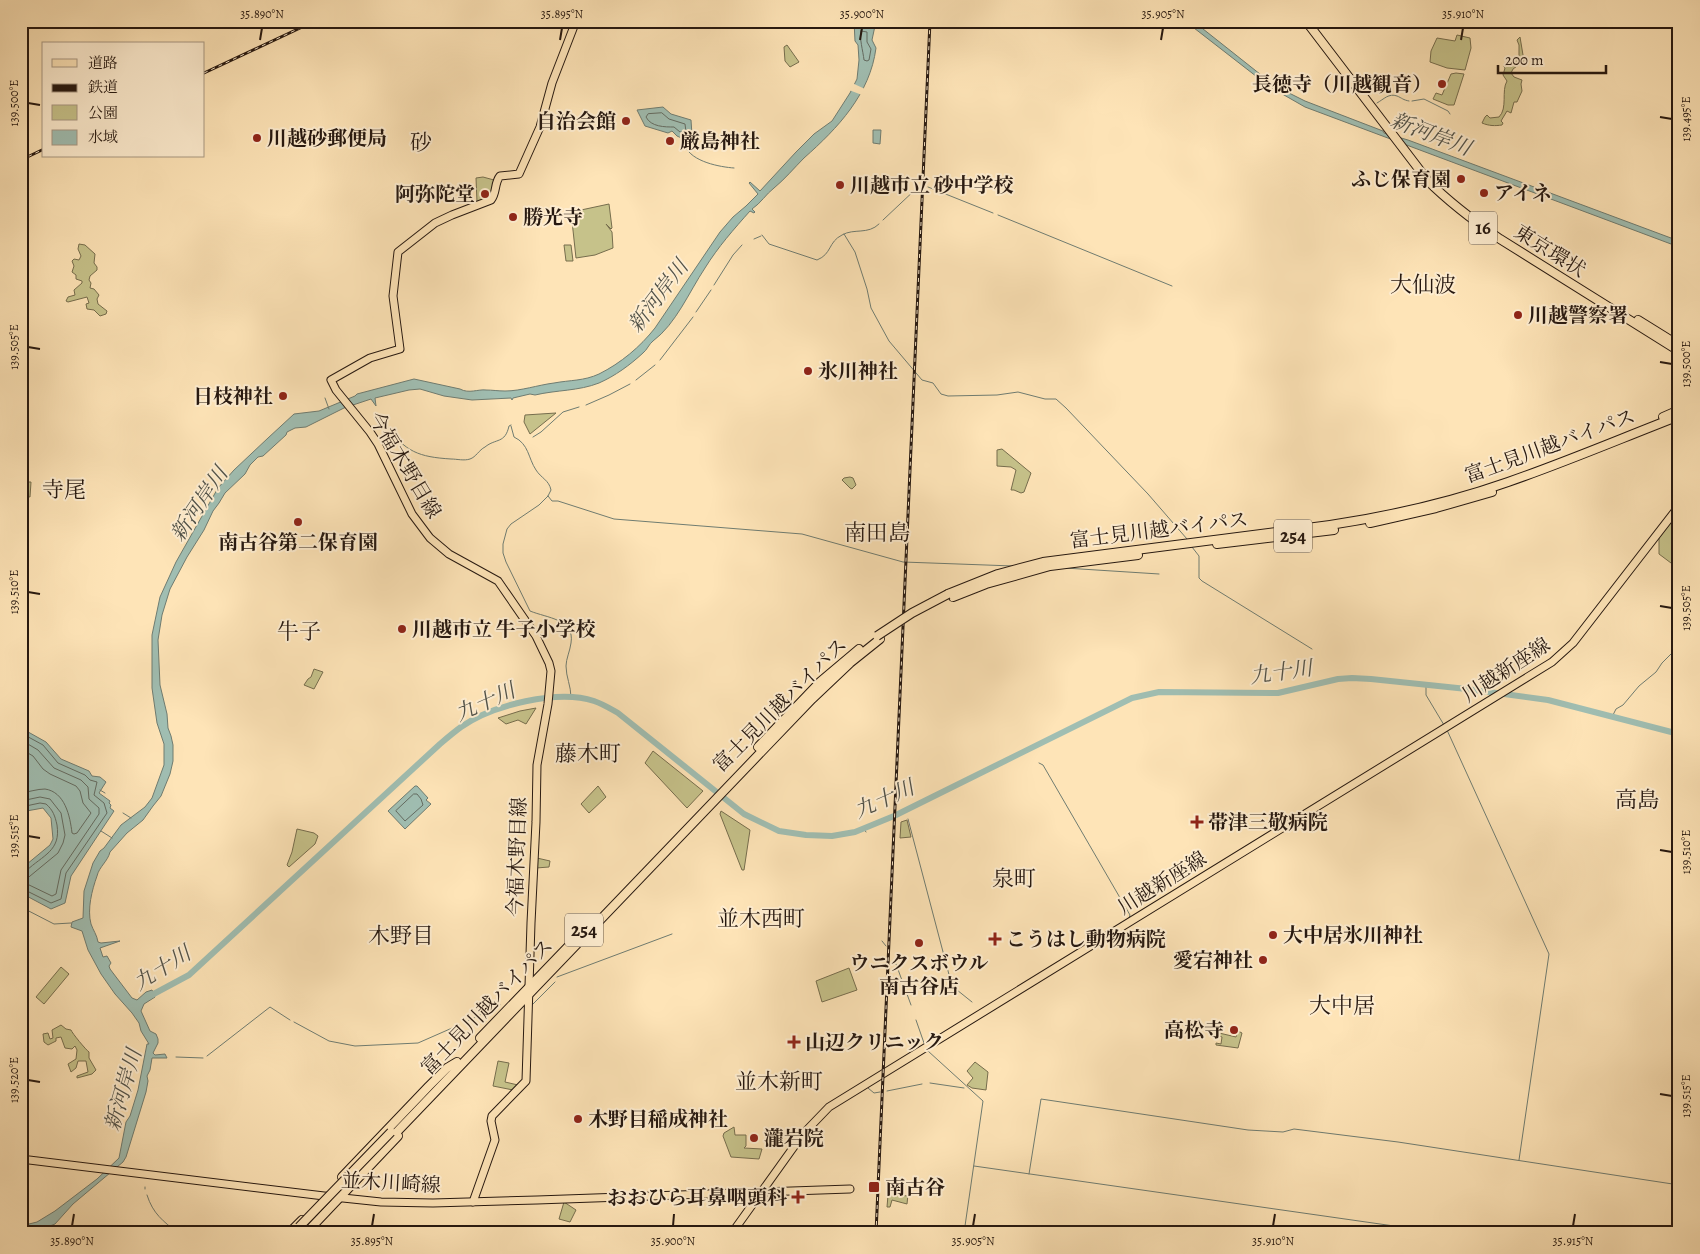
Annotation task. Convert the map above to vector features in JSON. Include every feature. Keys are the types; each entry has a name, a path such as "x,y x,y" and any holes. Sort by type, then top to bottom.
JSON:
{"highway":[{"name":"東京環状","path":"1306,21 1381,120 1446,194 1474,217 1507,239 1679,346"},
{"name":"東京環状","path":"1310,21 1389,123 1428,181 1471,219 1679,353"},
{"path":"1658,332 1679,340"},
{"path":"1614,441 1625,434 1679,410"},
{"name":"富士見川越バイパス","path":"301,1231 724,787 850,662 878,637 908,619 949,596 998,574 1050,561 1330,525 1440,502 1506,482 1679,416"},
{"name":"富士見川越バイパス","path":"949,596 1050,566 1298,535 1396,518 1496,491 1679,421"},
{"name":"254","path":"289,1233 430,1086 452,1064 461,1061 462,1066 447,1084 338,1198 301,1231"}],"main road":[{"name":"今福木野目線","path":"473,1202 495,1140 491,1121 492,1116 526,1081 537,766 550,693 550,671 542,646 511,598 495,578 472,568 449,554 430,538 412,514 378,444 336,390 331,380 370,358 400,349 393,296 398,252 435,223 491,200 494,196 496,180 500,176 519,174 541,124 552,83 576,21"},
{"name":"川越新座線","path":"732,1233 803,1134 829,1107 1562,655 1679,506"},
{"name":"並木川崎線","path":"21,1159 381,1202 473,1202 850,1189"}],"green space":[{"path":"1457,35 1470,38 1471,48 1465,70 1447,68 1430,62 1431,51 1437,38 1455,41"},
{"path":"1520,37 1524,61 1513,69 1511,73 1514,77 1522,80 1522,91 1517,102 1514,102 1511,113 1507,111 1501,121 1502,125 1482,123 1487,115 1490,118 1499,117 1502,113 1504,90 1507,81 1503,75 1504,67 1506,62 1511,63 1519,60 1517,40"},
{"path":"787,45 799,62 790,67 785,61 784,47"},
{"path":"1451,74 1464,74 1454,105 1448,105 1433,99 1436,93 1442,95"},
{"path":"483,177 494,180 492,196 477,202 476,178"},
{"path":"609,204 612,228 606,224 612,232 613,248 595,255 576,258 572,221 583,218 581,217 581,210"},
{"path":"79,244 85,245 95,254 94,263 97,270 90,276 90,288 94,289 99,295 97,299 98,304 107,311 106,314 100,316 94,310 87,309 86,304 89,303 87,297 66,301 68,297 75,295 74,290 82,283 82,281 76,279 76,275 72,272 74,266 72,261 74,259 79,260 81,256 78,249"},
{"path":"564,245 571,245 573,261 566,261"},
{"path":"556,413 530,434 524,422 525,415"},
{"path":"1002,449 1031,473 1024,492 1011,490 1016,470 1011,467 997,466 997,450"},
{"path":"850,477 853,478 856,485 852,489 842,480"},
{"path":"21,482 31,482 30,497 25,496 25,500 21,500"},
{"path":"1679,512 1679,569 1659,554 1659,538"},
{"path":"314,669 323,672 314,689 304,685 311,677"},
{"path":"536,708 526,724 518,720 506,724 498,718 520,711"},
{"path":"653,751 703,791 687,808 645,763"},
{"path":"598,786 606,797 589,813 581,804"},
{"path":"721,811 750,830 744,870 742,870 720,814"},
{"path":"907,820 911,837 900,838 901,822"},
{"path":"297,829 314,833 318,836 315,844 289,867 287,865"},
{"path":"537,858 550,861 549,867 536,868"},
{"path":"61,967 69,974 44,1004 36,997"},
{"path":"849,968 857,990 822,1002 816,981"},
{"path":"61,1025 71,1030 89,1052 89,1058 96,1070 92,1074 77,1078 77,1076 88,1072 86,1061 78,1061 76,1068 71,1072 68,1064 76,1059 77,1050 75,1046 72,1049 65,1048 61,1037 56,1038 56,1041 48,1045 44,1042 43,1034 48,1033 50,1039 53,1038 52,1030"},
{"path":"1238,1031 1242,1033 1238,1048 1216,1045 1216,1043 1221,1044 1222,1037 1214,1034 1215,1032 1236,1037"},
{"path":"498,1061 509,1063 505,1082 518,1085 513,1090 493,1086"},
{"path":"975,1062 988,1072 986,1090 972,1088 967,1085 973,1078 967,1071"},
{"path":"734,1127 735,1135 746,1135 746,1146 744,1148 762,1149 759,1159 731,1157 723,1136 724,1133"},
{"path":"889,1183 894,1183 892,1194 907,1196 908,1194 907,1204 892,1200 890,1207 887,1207"},
{"path":"564,1202 576,1210 570,1222 559,1219"}],"water":[{"path":"854,21 861,21 863,26 868,21 876,21 872,40 876,48 873,65 860,95 829,135 752,209 754,213 750,211 738,225 710,260 669,326 628,366 611,377 591,386 535,395 530,394 513,398 512,400 511,398 472,400 444,396 420,389 375,398 376,406 371,399 344,408 306,427 295,428 287,432 263,456 258,457 245,474 225,493 170,589 162,615 158,640 160,685 173,745 173,761 170,774 161,796 143,820 127,833 110,852 98,873 90,906 91,924 98,942 120,941 100,948 103,957 107,956 111,963 110,969 132,998 137,1000 146,992 152,990 155,997 144,1004 141,1011 150,1031 156,1034 158,1039 153,1053 155,1055 165,1054 167,1058 152,1058 147,1076 146,1092 123,1162 73,1204 55,1224 37,1233 21,1233 21,1226 37,1222 55,1211 97,1179 119,1158 126,1122 130,1116 138,1090 147,1044 149,1044 141,1031 139,1023 101,974 88,950 82,931 71,927 72,922 83,918 84,891 93,863 121,825 145,807 152,798 164,765 164,744 157,723 152,688 152,635 160,597 176,562 218,488 234,470 294,414 319,411 357,394 414,379 467,391 517,390 588,378 607,370 622,360 643,342 655,328 720,232 758,194 749,183 760,191 814,134 832,121 857,79 859,60 858,45 855,41"},
{"path":"1185,21 1193,21 1270,82 1284,90 1286,88 1287,92 1305,101 1384,133 1408,140 1679,241 1679,247 1305,107 1270,87"},
{"path":"663,107 671,114 691,120 692,135 688,141 677,136 672,131 668,133 645,126 637,110"},
{"path":"873,130 881,130 880,144 873,143"},
{"path":"21,728 46,742 61,759 89,771 92,776 100,777 106,782 99,793 110,801 110,808 114,811 71,876 65,903 51,909 21,893 21,869 50,845 53,839 51,818 43,808 21,812"},
{"path":"415,786 428,798 426,800 431,804 405,829 388,811"}],"pier":[{"path":"852,83 865,89 862,95 849,90"}],"waterway":[{"name":"新河岸川","path":"1377,103 1391,95 1409,101"},
{"path":"1412,101 1424,99 1448,111 1450,114"},
{"path":"686,139 685,146 700,160 714,165 734,168"},
{"path":"928,187 993,213"},
{"path":"883,220 917,188"},
{"path":"998,215 1172,286"},
{"path":"762,235 769,244 817,260 825,255 834,241 842,235 870,229 879,224"},
{"path":"844,234 855,252 871,308 889,341 922,380 933,383 941,394 948,396 997,395 1018,392 1045,399 1056,399 1148,494 1187,539"},
{"path":"754,239 761,236"},
{"path":"714,285 733,255 742,245"},
{"path":"696,312 711,290"},
{"path":"660,360 693,317"},
{"path":"636,380 655,365"},
{"path":"586,405 630,384"},
{"path":"325,398 329,409"},
{"path":"533,437 563,412 579,407"},
{"path":"386,425 406,447 414,451 430,457 463,460 472,458 489,444 503,438 511,425"},
{"path":"511,426 514,437 523,443 533,465 549,484 551,490 539,505 511,524 507,529 503,553 530,611 558,621 569,629 571,643 566,666 571,697"},
{"path":"548,496 552,501 558,501 614,519 802,534 903,562 1013,566"},
{"path":"1192,547 1199,556 1199,578 1202,581 1312,649"},
{"path":"1065,568 1159,574"},
{"path":"1612,717 1616,709 1623,705 1679,646"},
{"name":"九十川","path":"148,997 189,975 440,744 461,727 490,712 526,701 562,697 579,698 601,704 618,713 744,814 779,831 832,836 855,832 894,816 1132,698 1159,692 1278,693 1338,679 1371,679 1548,700 1679,734"},
{"path":"1426,685 1426,695 1444,725"},
{"path":"1447,730 1549,954 1519,1160"},
{"path":"1039,763 1043,765 1130,915 1129,918"},
{"path":"100,790 105,793"},
{"path":"123,813 131,818"},
{"path":"908,819 952,986"},
{"path":"101,831 112,838"},
{"path":"21,907 54,924 71,923"},
{"path":"557,977 672,934"},
{"path":"1097,938 1104,934"},
{"path":"882,941 886,946"},
{"path":"896,964 911,1005"},
{"path":"531,1006 555,982"},
{"path":"957,990 972,1002"},
{"path":"466,1022 500,1005"},
{"path":"207,1056 270,1007 290,1020"},
{"path":"916,1020 924,1043"},
{"path":"294,1022 329,1041 355,1046 418,1043 459,1025"},
{"path":"928,1051 983,1101 964,1233"},
{"path":"176,1057 203,1058"},
{"path":"930,1083 964,1088"},
{"path":"887,1091 922,1084"},
{"path":"868,1088 874,1093 880,1092"},
{"path":"1029,1174 1041,1099 1248,1130 1283,1132 1294,1129 1398,1142 1679,1185"},
{"path":"974,1166 1443,1233"},
{"path":"147,1195 155,1212 178,1233"}],"railway":[{"path":"205,73 315,21"},
{"path":"876,1233 930,21"},
{"path":"21,160 42,150"}],"place":[{"name":"長徳寺（川越観音）","path":"1442,84"},
{"name":"自治会館","path":"626,121"},
{"name":"川越砂郵便局","path":"257,138"},
{"name":"厳島神社","path":"670,141"},
{"name":"ふじ保育園","path":"1461,179"},
{"name":"川越市立 砂中学校","path":"840,185"},
{"name":"アイネ","path":"1484,193"},
{"name":"阿弥陀堂","path":"485,194"},
{"name":"勝光寺","path":"513,217"},
{"name":"川越警察署","path":"1518,315"},
{"name":"氷川神社","path":"808,371"},
{"name":"日枝神社","path":"283,396"},
{"name":"南古谷第二保育園","path":"298,522"},
{"name":"川越市立 牛子小学校","path":"402,629"},
{"name":"帯津三敬病院","path":"1197,822"},
{"name":"大中居氷川神社","path":"1273,935"},
{"name":"こうはし動物病院","path":"995,939"},
{"name":"ウニクスボウル 南古谷店","path":"919,943"},
{"name":"愛宕神社","path":"1263,960"},
{"name":"高松寺","path":"1234,1030"},
{"name":"山辺クリニック","path":"794,1042"},
{"name":"木野目稲成神社","path":"578,1119"},
{"name":"瀧岩院","path":"754,1138"},
{"name":"南古谷","path":"874,1187"},
{"name":"おおひら耳鼻咽頭科","path":"798,1197"}],"district":[{"name":"砂","path":"421,143"},
{"name":"大仙波","path":"1423,285"},
{"name":"寺尾","path":"64,490"},
{"name":"南田島","path":"877,533"},
{"name":"牛子","path":"299,632"},
{"name":"藤木町","path":"588,754"},
{"name":"高島","path":"1637,800"},
{"name":"泉町","path":"1014,879"},
{"name":"並木西町","path":"761,919"},
{"name":"木野目","path":"401,936"},
{"name":"大中居","path":"1342,1006"},
{"name":"並木新町","path":"779,1082"}]}
